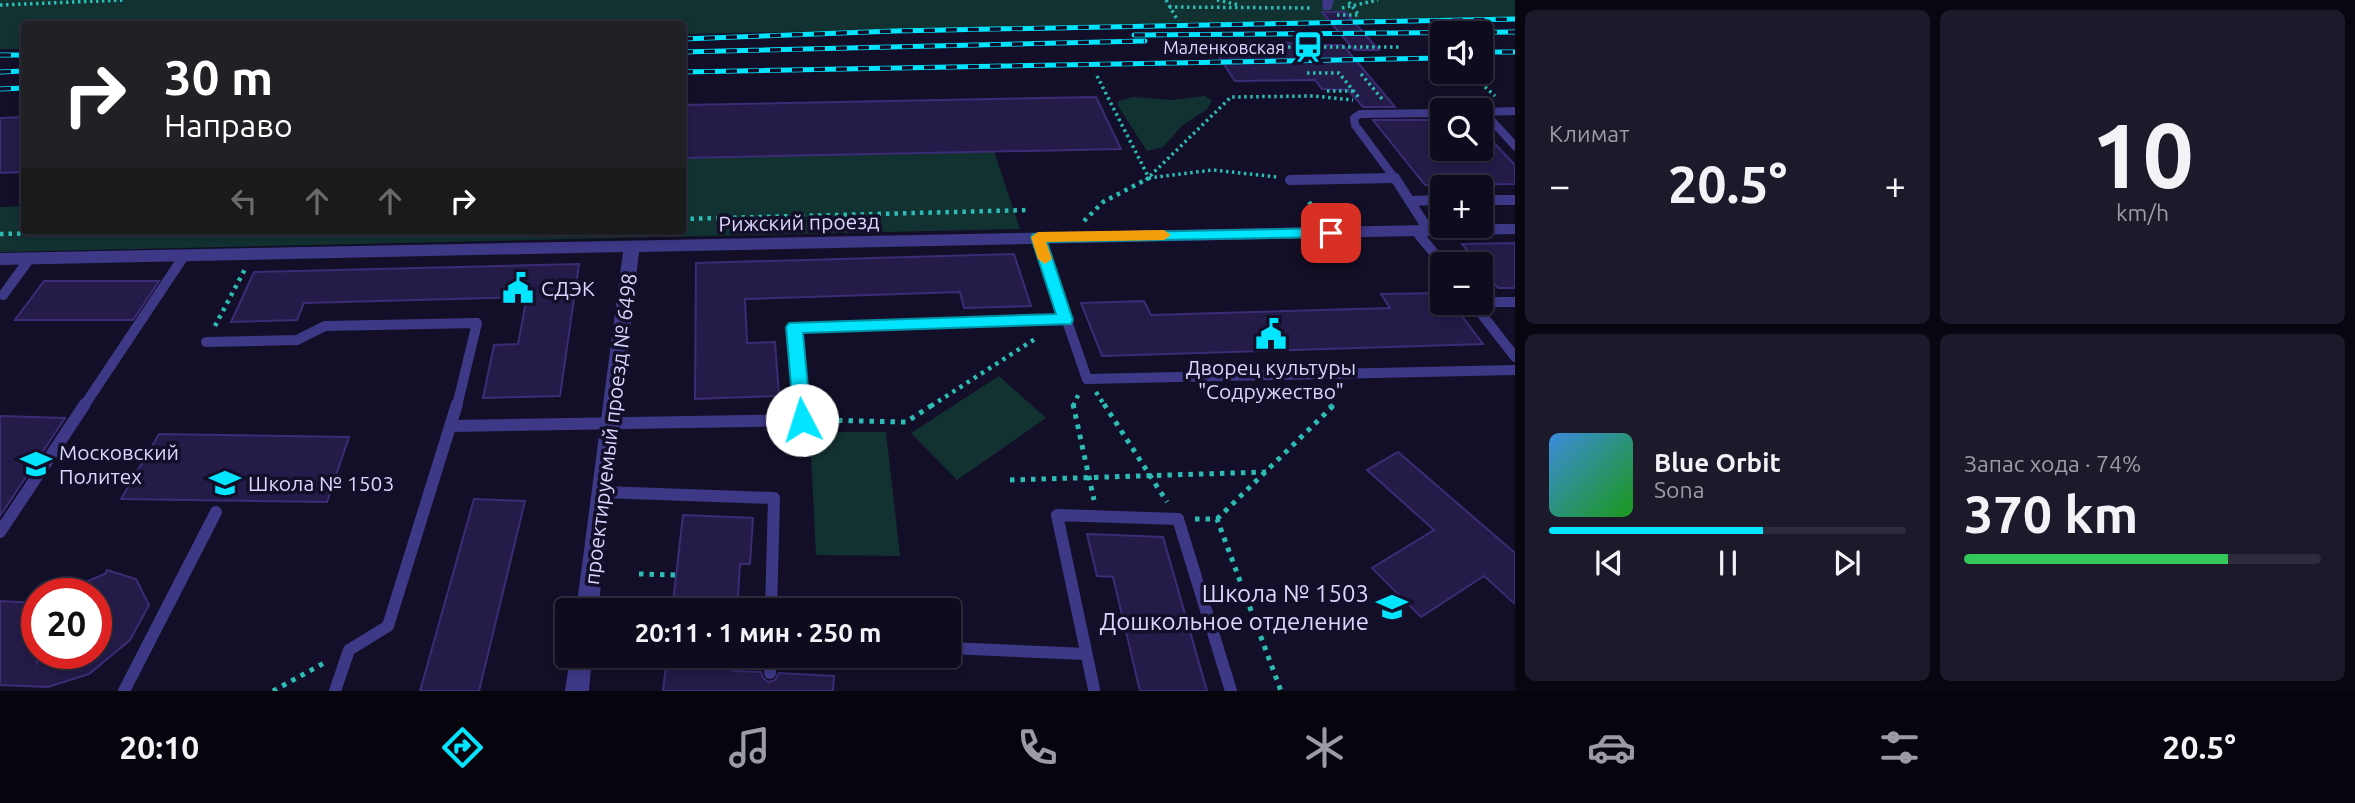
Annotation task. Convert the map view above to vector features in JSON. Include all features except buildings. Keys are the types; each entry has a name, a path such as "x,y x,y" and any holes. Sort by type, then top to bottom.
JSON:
{"street":[{"name":"Рижский проезд","path":"0,259 1515,229"},
{"name":"проектируемый проезд № 6498","path":"589,598 632,247"},
{"path":"577,691 580,668"}],"lane":[{"path":"1493,112 1513,111"},
{"path":"1430,113 1360,114 1354,118 1355,125 1410,201 1436,252"},
{"path":"1493,123 1515,146"},
{"path":"1290,180 1395,178"},
{"path":"1410,201 1430,200"},
{"path":"1493,200 1515,200"},
{"path":"1038,237 1087,379 1515,370"},
{"path":"0,532 184,256"},
{"path":"2,295 30,258"},
{"path":"1493,302 1515,302"},
{"path":"1482,315 1515,357"},
{"path":"452,426 802,420 794,327 1065,320"},
{"path":"206,342 297,340 325,326 477,323 452,426 388,626 349,650 335,691"},
{"path":"602,492 774,498 771,598"},
{"path":"124,691 216,512"},
{"path":"1094,689 1058,515 1178,519 1231,691"},
{"path":"961,649 1086,654"},
{"path":"770,668 770,673"}],"path":[{"path":"0,4 6,0"},
{"path":"0,4 124,0"},
{"path":"1166,0 1178,21"},
{"path":"1217,0 1250,8"},
{"path":"1347,0 1359,15 1347,15"},
{"path":"1352,8 1378,0"},
{"path":"1169,6 1250,8 1327,4"},
{"path":"1288,47 1402,47"},
{"path":"1149,178 1231,97 1314,96 1361,100 1339,73 1307,73"},
{"path":"1361,74 1374,89"},
{"path":"1097,76 1149,178"},
{"path":"1481,84 1513,111"},
{"path":"1327,91 1353,91"},
{"path":"1078,226 1103,202 1149,178 1186,170 1230,170 1290,180"},
{"path":"686,219 1030,210"},
{"path":"0,234 21,234"},
{"path":"206,342 247,265"},
{"path":"802,420 906,422 1065,320"},
{"path":"1097,516 1072,407 1087,379 1178,519 1217,519 1332,407 1312,374"},
{"path":"1010,480 1266,471"},
{"path":"1217,519 1281,691"},
{"path":"639,574 676,575"},
{"path":"273,691 349,650"}],"green space":[{"path":"0,0 1515,0 1515,17 686,34 686,21 21,21 21,49 0,49"},
{"path":"1205,96 1212,101 1206,110 1183,125 1163,147 1147,151 1118,106 1118,101 1133,97 1172,100"},
{"path":"994,151 1020,229 0,252 0,207 21,206 21,235 686,235 686,158"},
{"path":"999,376 1046,418 957,480 911,433"},
{"path":"810,432 886,432 900,556 816,555"}],"railway":[{"path":"686,39 895,31 1515,19"},
{"path":"1134,35 1515,32"},
{"path":"686,52 1145,41"},
{"path":"1493,52 1515,52"},
{"path":"0,55 21,55"},
{"path":"686,72 1430,58"},
{"path":"0,72 21,71"},
{"path":"0,89 21,88"}],"slow traffic":[{"path":"1045,259 1038,237 1164,235"}],"place":[{"name":"Маленковская","path":"1308,47"},
{"name":"СДЭК","path":"518,288"},
{"name":"Дворец культуры \"Содружество\"","path":"1271,334"},
{"name":"Московский Политех","path":"36,464"},
{"name":"Школа № 1503","path":"225,483"},
{"name":"Школа № 1503 Дошкольное отделение","path":"1392,607"}],"route":[{"path":"802,420 794,327 1065,320 1038,237 1331,233"}]}
